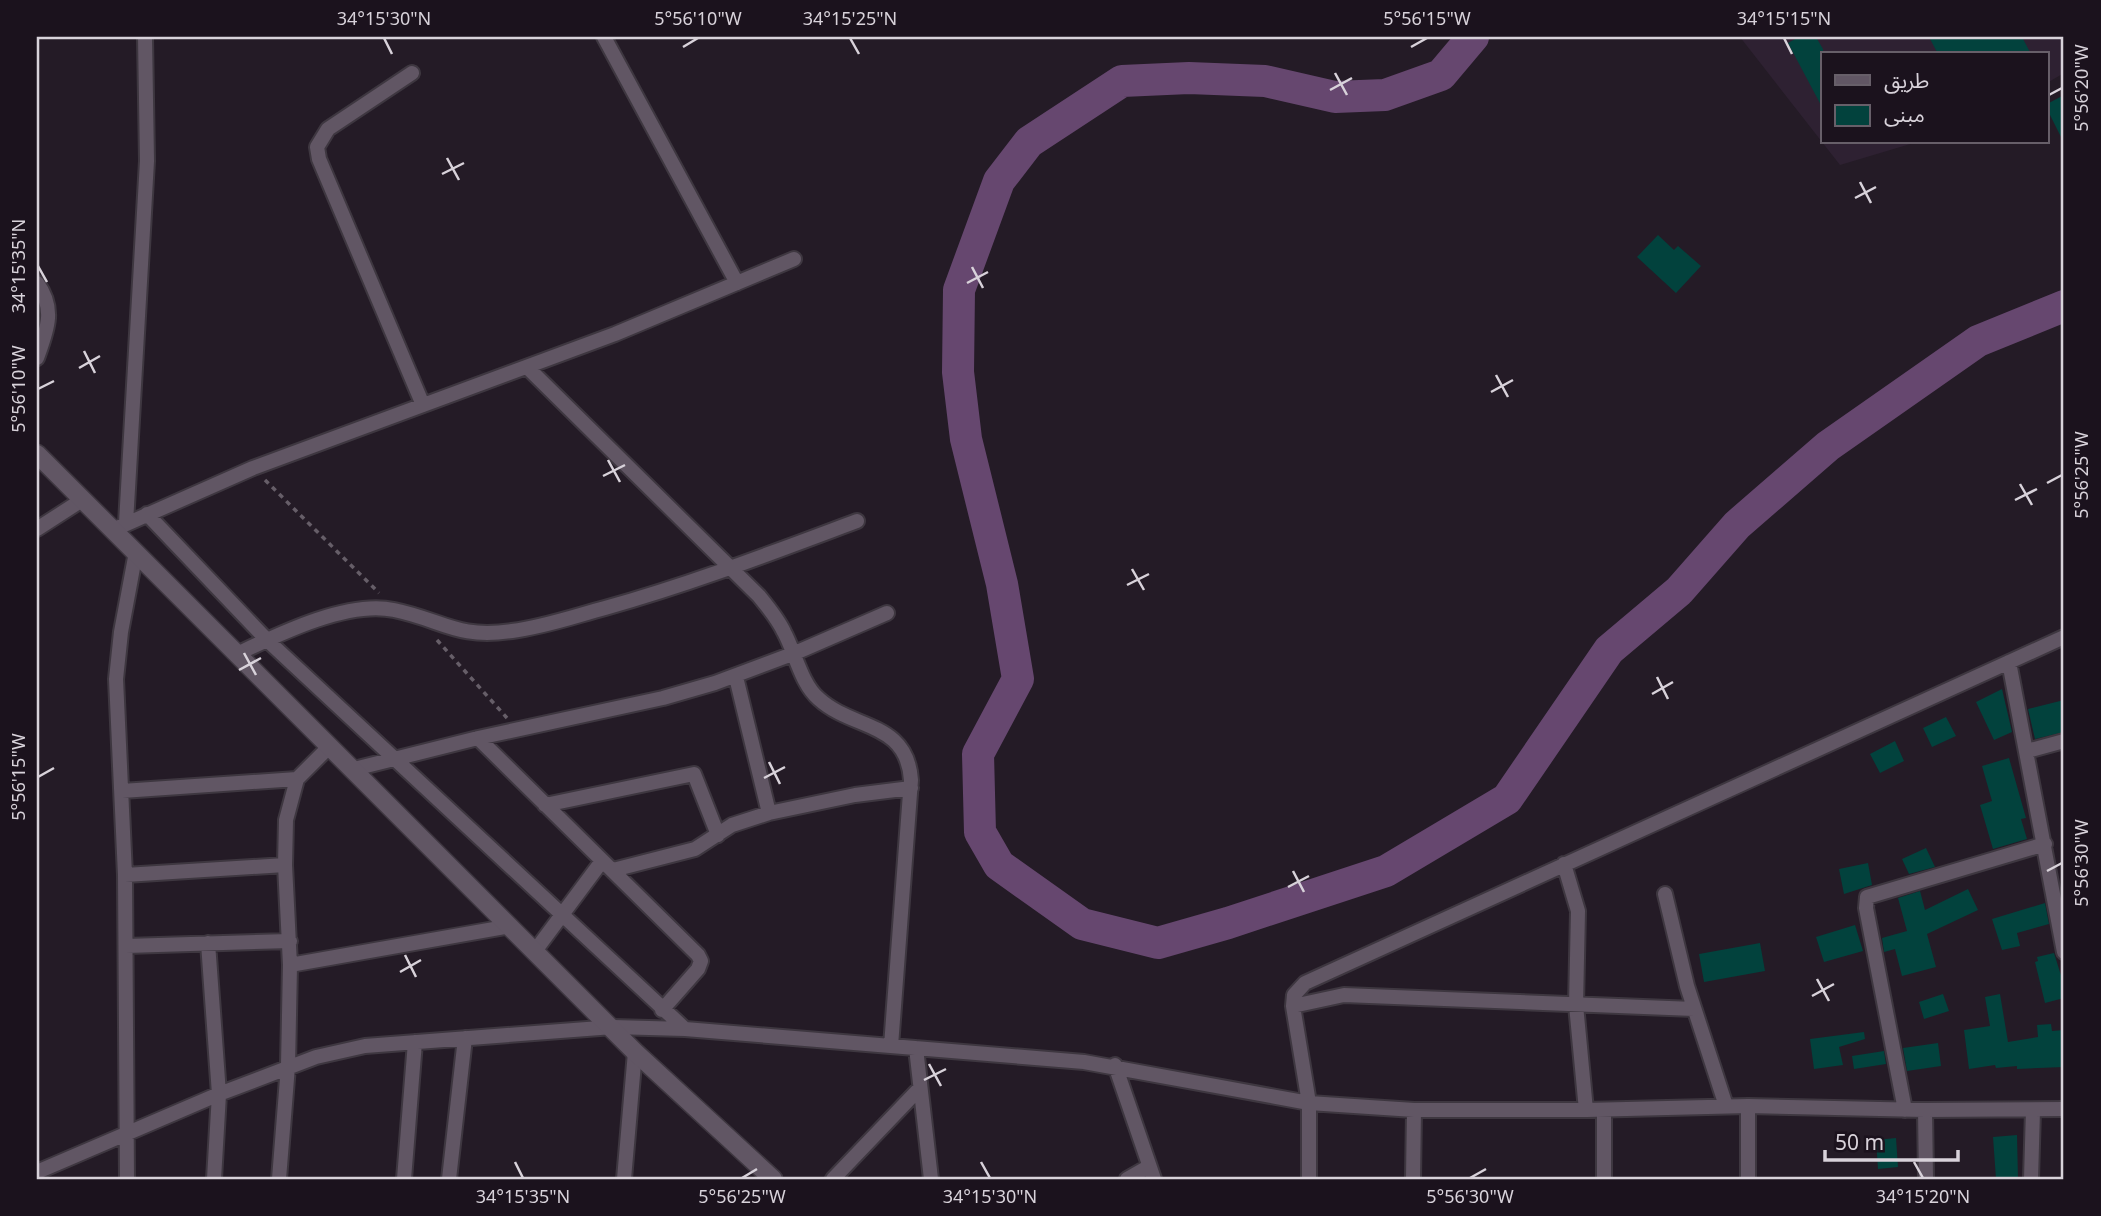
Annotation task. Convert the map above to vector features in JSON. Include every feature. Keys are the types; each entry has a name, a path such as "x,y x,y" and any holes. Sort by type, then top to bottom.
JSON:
{"street":[{"path":"120,526 147,161 145,37"},
{"path":"604,37 737,283"},
{"path":"412,73 328,129 317,147 319,159 423,405"},
{"path":"120,526 253,468 527,367 794,259"},
{"path":"37,283 49,309 50,323 37,358"},
{"path":"527,367 759,596 783,629 805,679 821,701 890,736 902,747 910,765 911,788 891,1046"},
{"path":"37,454 82,500 120,526 136,552 237,654 635,1052 773,1179"},
{"path":"37,529 82,500"},
{"path":"147,514 267,640 685,1029"},
{"path":"237,654 267,640 373,607 395,610 467,633 515,631 649,595 857,521"},
{"path":"127,1179 125,876 118,655 136,552"},
{"path":"354,769 478,738 663,698 736,677 887,612"},
{"path":"1309,1179 1309,1103 1293,1006 1294,995 1305,983 2064,637"},
{"path":"2009,662 2064,952"},
{"path":"736,677 769,813"},
{"path":"478,738 701,961 698,969 662,1010"},
{"path":"2026,751 2064,741"},
{"path":"279,1179 288,1066 290,965 285,864 286,820 297,779 330,746"},
{"path":"545,804 694,774 718,835"},
{"path":"122,791 297,779"},
{"path":"535,951 561,915 608,866 695,849 732,824 769,813 843,797 911,788"},
{"path":"1905,1110 1866,908 1867,897 2045,844"},
{"path":"125,876 285,864"},
{"path":"1564,864 1578,911 1576,1005 1586,1110"},
{"path":"1665,894 1694,1009 1726,1106"},
{"path":"290,965 511,926"},
{"path":"126,946 290,941"},
{"path":"208,943 219,1094 214,1179"},
{"path":"1293,1006 1344,995 1694,1009"},
{"path":"37,1172 288,1066 365,1046 612,1027 685,1029 1115,1065 1236,1092 1309,1103 1414,1110 1604,1110 1726,1106 1905,1110 2064,1109"},
{"path":"449,1179 465,1038"},
{"path":"404,1179 415,1042"},
{"path":"916,1048 931,1179"},
{"path":"624,1179 635,1052"},
{"path":"1115,1065 1151,1173 1127,1179"},
{"path":"833,1179 919,1090"},
{"path":"1748,1106 1748,1179"},
{"path":"1413,1179 1414,1110"},
{"path":"1604,1110 1604,1179"},
{"path":"1925,1110 1926,1179"},
{"path":"2031,1179 2032,1110"}],"path":[{"path":"253,468 395,610"},
{"path":"417,618 518,730"}],"shaded area":[{"path":"1740,37 2064,37 2064,73 2048,82 2048,52 1821,52 1821,141"},
{"path":"1824,144 1910,144 1840,165"}],"building":[{"path":"1799,37 1816,37 1823,49 1821,105 1788,43"},
{"path":"1929,37 2022,37 2030,52 1937,52"},
{"path":"2064,95 2064,143 2048,111 2048,103"},
{"path":"1658,235 1674,250 1678,246 1701,266 1676,293 1637,257"},
{"path":"2002,689 2012,732 1994,740 1976,702"},
{"path":"2064,700 2064,732 2035,739 2028,709"},
{"path":"1946,717 1956,736 1932,747 1923,728"},
{"path":"1895,741 1904,761 1880,773 1870,754"},
{"path":"2009,758 2026,818 2021,819 2027,839 1993,849 1980,805 1992,801 1982,766"},
{"path":"1926,848 1935,867 1909,874 1902,859"},
{"path":"1868,863 1872,885 1844,894 1839,869"},
{"path":"1968,889 1978,910 1927,934 1936,967 1902,976 1895,949 1884,952 1882,938 1907,931 1898,898 1920,891 1925,910"},
{"path":"2045,903 2049,924 2017,933 2020,946 2002,950 1992,919"},
{"path":"1855,925 1863,951 1824,962 1816,937"},
{"path":"1760,943 1765,971 1704,982 1699,954"},
{"path":"2054,953 2064,985 2064,998 2045,1003 2035,962 2038,961 2037,957"},
{"path":"1943,994 1949,1011 1924,1019 1919,1002"},
{"path":"2000,994 2008,1042 2038,1037 2037,1025 2051,1024 2052,1031 2064,1030 2064,1067 2017,1069 2017,1066 1996,1068 1995,1065 1969,1069 1964,1030 1990,1026 1985,997"},
{"path":"1864,1032 1865,1039 1839,1047 1843,1065 1814,1069 1810,1039"},
{"path":"1938,1043 1941,1066 1907,1071 1903,1048"},
{"path":"1884,1051 1886,1064 1854,1069 1852,1056"},
{"path":"2017,1135 2018,1179 1996,1179 1993,1137"},
{"path":"1896,1138 1898,1167 1878,1169 1876,1140"}],"waterway":[{"path":"1473,37 1441,75 1385,95 1335,97 1265,81 1189,78 1122,81 1029,142 999,181 959,290 958,372 966,439 1002,584 1018,679 978,754 980,832 999,865 1082,924 1158,943 1228,923 1386,871 1507,799 1609,650 1679,591 1737,525 1828,446 1978,341 2064,306"}]}
